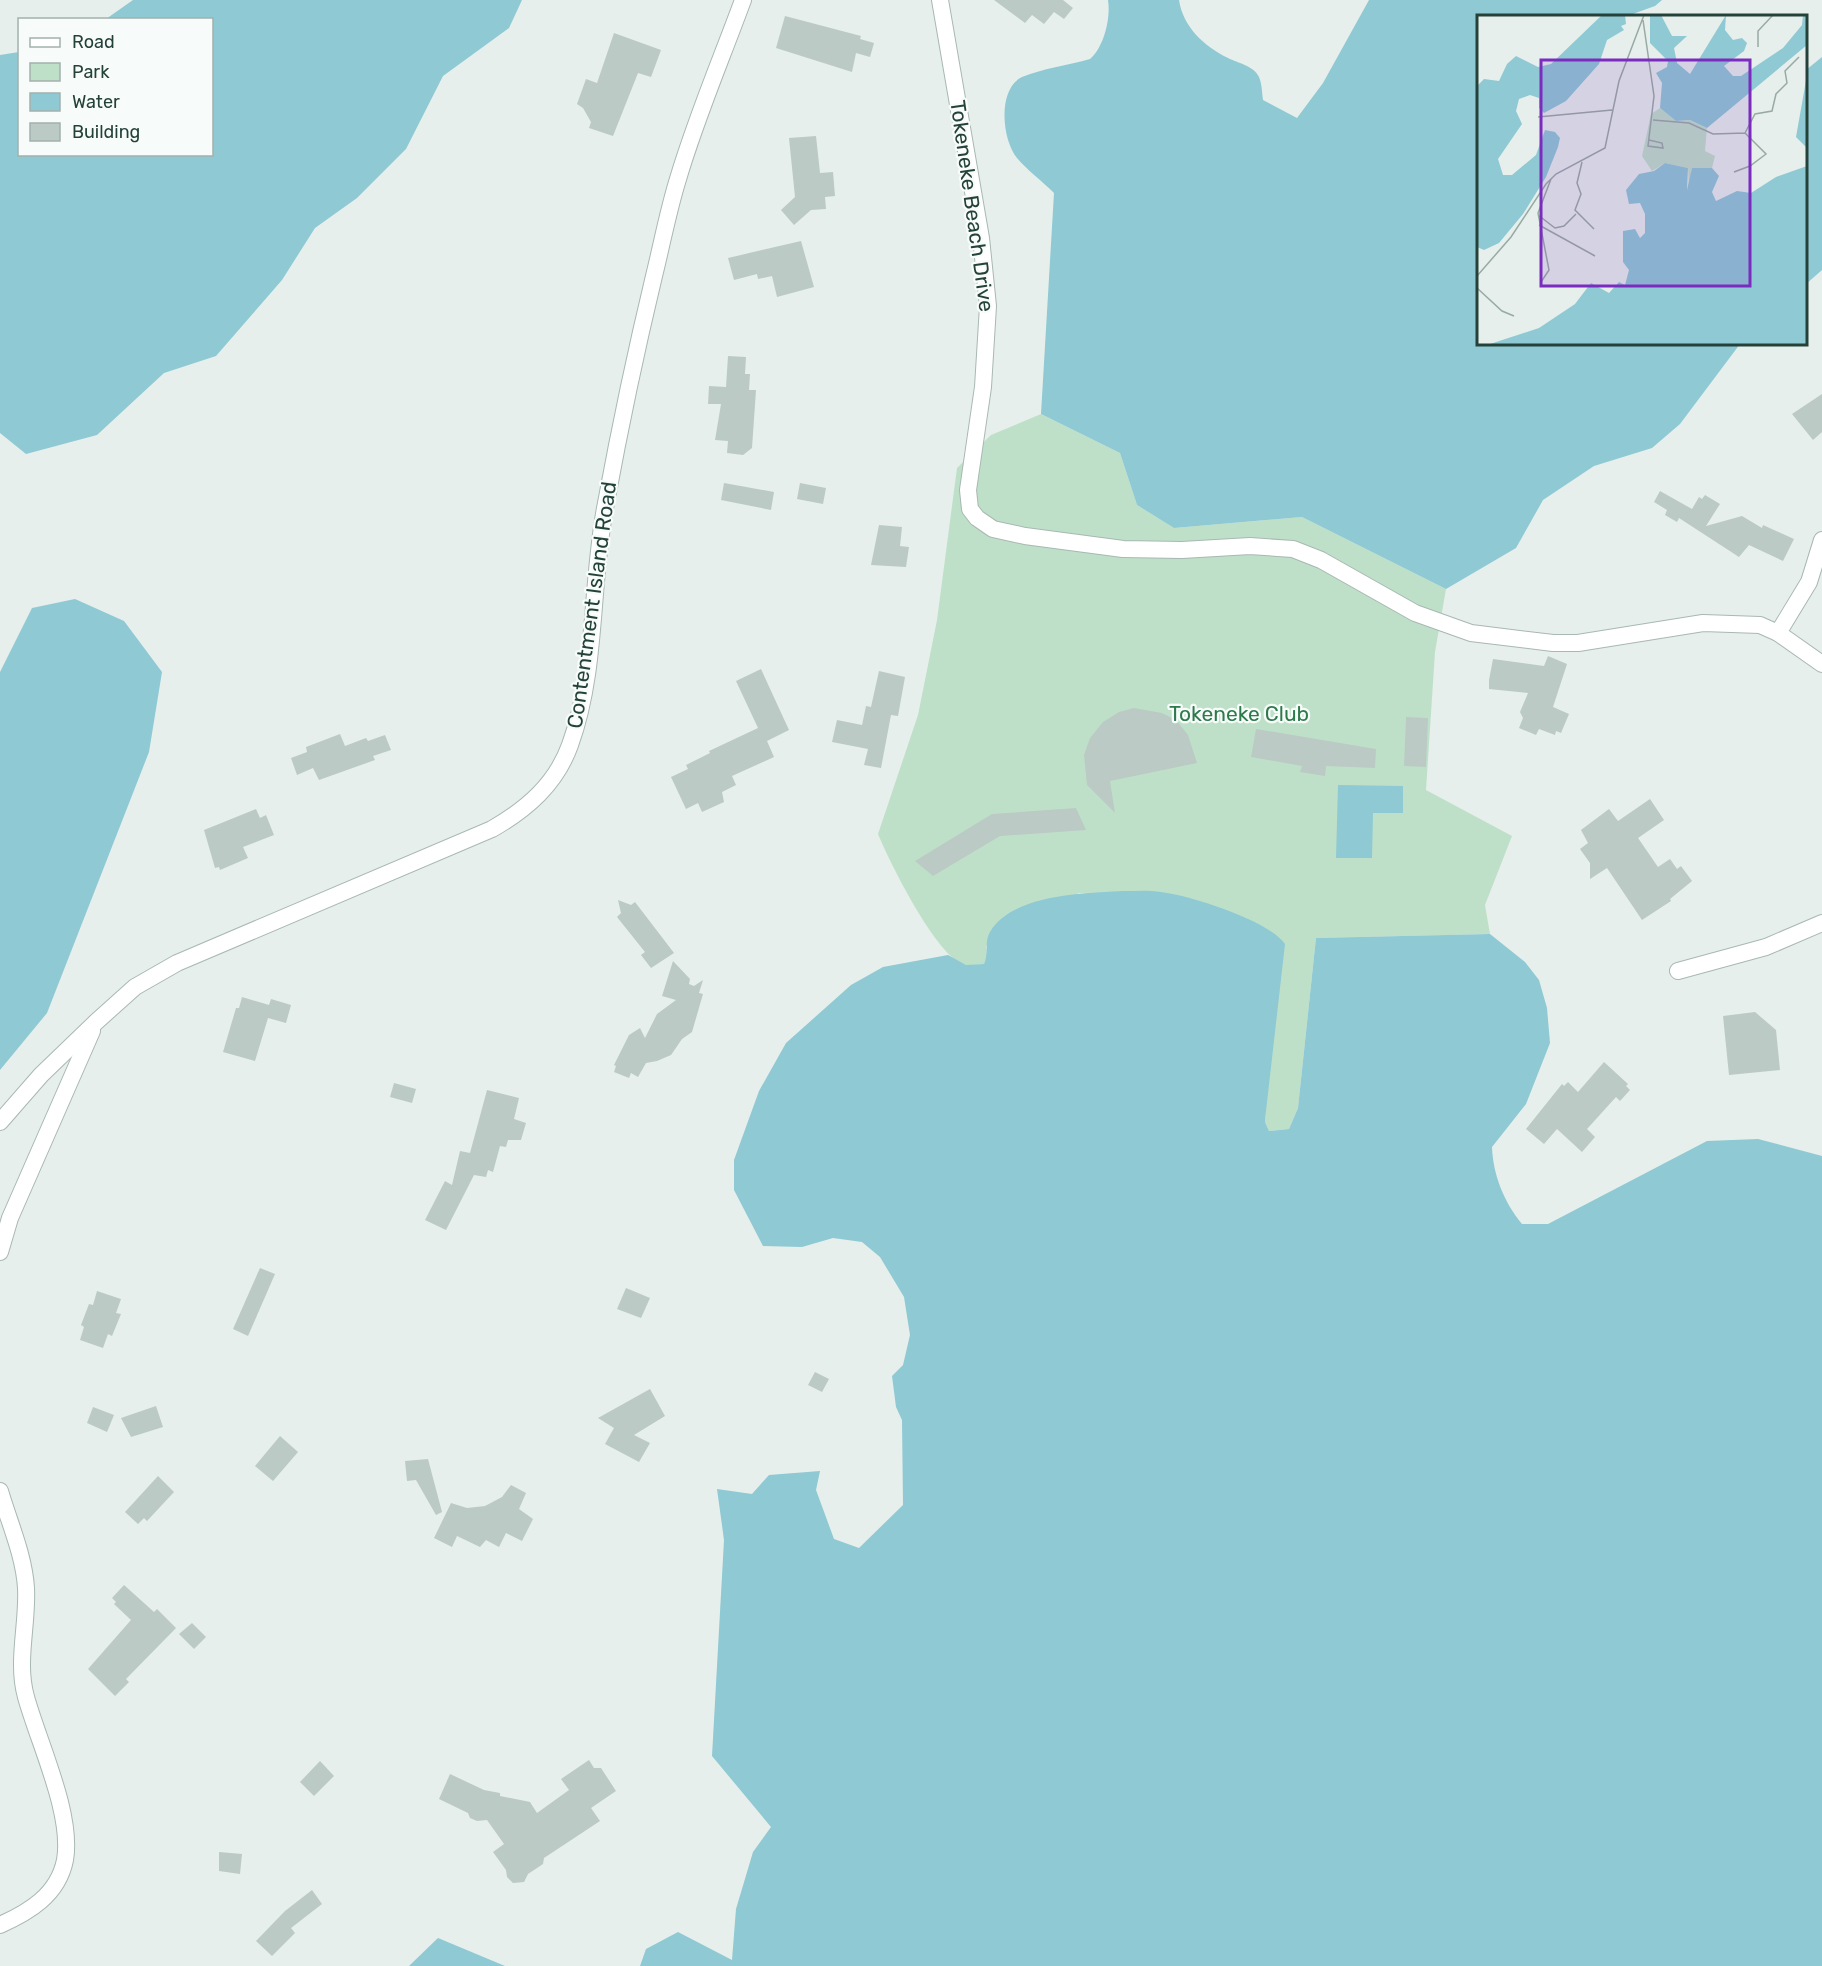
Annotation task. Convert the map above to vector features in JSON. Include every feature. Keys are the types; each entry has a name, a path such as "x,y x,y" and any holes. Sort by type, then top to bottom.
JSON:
{"street":[{"name":"Contentment Island Road","path":"0,1122 41,1075 135,987 177,963 492,830 530,805 561,764 576,726 588,661 605,506 649,298 681,171 700,111 743,0"},
{"name":"Tokeneke Beach Drive","path":"940,0 986,279 986,356 968,490 970,509 977,518 993,529 1025,536 1123,549 1182,550 1250,546 1293,549 1310,555 1428,619 1471,633 1496,637 1578,643 1703,623 1760,625 1778,633"},
{"path":"1822,540 1809,582 1778,633 1822,664"},
{"path":"1678,971 1766,947 1822,923"},
{"path":"0,1252 10,1218 96,1022"},
{"path":"0,1491 26,1586 22,1662 25,1694 67,1828 65,1861 56,1886 30,1911 0,1926"}],"green space":[{"name":"Tokeneke Club","path":"1041,414 1120,453 1137,505 1174,528 1302,517 1446,589 1435,652 1426,790 1512,836 1485,905 1490,934 1316,938 1298,1108 1289,1129 1269,1131 1265,1122 1266,1111 1162,892 1079,893 986,946 987,958 984,964 965,965 941,945 928,928 892,865 878,834 918,715 937,620 957,468 991,435"}],"water":[{"path":"133,0 522,0 509,28 443,76 406,149 357,198 315,228 282,280 216,356 164,373 97,435 26,454 0,433 0,55 18,52 18,156 213,156 213,18 107,18"},
{"path":"1108,0 1179,0 1185,19 1196,35 1219,53 1257,73 1263,100 1297,118 1323,83 1369,0 1662,0 1655,6 1630,15 1477,15 1477,345 1739,345 1680,424 1652,448 1594,466 1543,500 1516,548 1446,589 1302,517 1174,528 1137,505 1120,453 1041,414 1054,193 1017,158 1005,128 1005,103 1014,83 1022,77 1090,59 1103,40 1109,7"},
{"path":"1822,57 1822,270 1807,283 1807,69"},
{"path":"75,599 124,621 162,672 149,752 47,1013 0,1070 0,672 32,608"},
{"path":"1338,785 1403,786 1403,813 1373,813 1372,858 1336,858"},
{"path":"1124,891 1174,894 1228,910 1277,935 1285,944 1265,1122 1269,1131 1289,1129 1298,1108 1316,938 1490,934 1525,962 1539,980 1547,1008 1550,1043 1526,1104 1492,1147 1501,1188 1522,1224 1548,1224 1707,1141 1758,1139 1822,1156 1822,1966 640,1966 646,1949 678,1932 732,1960 736,1909 753,1852 771,1827 712,1756 724,1540 717,1489 752,1494 769,1475 820,1471 816,1490 834,1539 859,1548 903,1505 902,1420 896,1407 892,1376 903,1365 910,1335 904,1297 880,1257 862,1242 833,1238 802,1247 763,1246 734,1190 734,1160 759,1091 786,1043 851,985 883,967 948,955 966,965 984,964 990,932 1001,919 1015,910 1051,898"},
{"path":"438,1938 505,1966 409,1966"}],"building":[{"path":"994,0 1063,0 1073,8 1064,19 1054,12 1044,24 1032,15 1025,23"},
{"path":"785,16 861,36 860,39 874,43 870,57 856,53 852,72 776,48"},
{"path":"614,33 661,50 651,77 638,73 613,136 589,128 591,122 583,108 577,104 586,79 597,83"},
{"path":"816,136 820,173 833,172 835,196 825,197 826,209 811,210 794,225 781,210 795,197 789,138"},
{"path":"801,241 814,287 777,297 772,276 758,279 757,274 734,280 728,258"},
{"path":"728,356 746,357 745,374 750,374 749,390 756,390 752,448 743,455 727,453 728,441 715,440 721,404 708,404 709,386 726,387"},
{"path":"1822,394 1822,432 1813,440 1792,414"},
{"path":"724,483 774,492 771,510 721,500"},
{"path":"800,483 826,488 823,504 797,499"},
{"path":"1660,491 1692,509 1699,497 1702,499 1705,495 1720,504 1706,526 1742,516 1762,528 1763,525 1794,539 1783,561 1749,545 1739,557 1679,518 1677,522 1665,515 1667,510 1654,502"},
{"path":"879,525 902,527 900,546 909,547 906,567 871,565"},
{"path":"1548,656 1567,664 1553,707 1569,714 1561,733 1556,731 1555,735 1539,729 1536,735 1519,728 1523,718 1520,712 1528,693 1489,689 1489,680 1493,659 1544,666"},
{"path":"761,669 789,730 767,741 774,757 732,776 736,785 722,792 724,802 702,812 698,803 686,809 671,777 688,769 686,765 710,753 709,751 758,728 736,681"},
{"path":"879,671 905,677 898,716 891,715 881,768 864,765 868,749 832,742 837,720 862,725 866,706 871,707"},
{"path":"1134,708 1162,713 1176,720 1188,735 1197,763 1110,781 1115,813 1087,785 1084,755 1090,738 1103,722 1119,712"},
{"path":"1406,717 1428,718 1426,767 1404,766"},
{"path":"1256,729 1376,749 1375,768 1326,766 1325,776 1300,772 1302,766 1251,757"},
{"path":"340,734 345,746 366,738 368,741 385,735 391,750 373,756 375,760 319,780 313,768 297,775 291,758 307,752 306,747"},
{"path":"1650,799 1664,820 1638,838 1658,867 1670,859 1677,869 1681,866 1692,881 1670,899 1671,901 1642,920 1607,868 1590,879 1590,863 1580,849 1588,843 1581,830 1609,809 1618,821"},
{"path":"1076,808 1086,830 1000,836 933,876 915,861 992,814"},
{"path":"256,809 260,818 266,815 274,835 243,847 248,858 220,870 219,867 215,868 204,830"},
{"path":"618,900 631,905 635,902 674,953 651,968 641,955 645,952 617,917 621,913"},
{"path":"673,961 690,979 689,984 694,986 703,980 699,993 703,994 692,1032 682,1039 671,1055 646,1063 638,1077 631,1073 629,1078 614,1072 616,1066 614,1065 629,1035 640,1028 645,1038 657,1014 676,1000 662,996"},
{"path":"242,997 269,1005 271,999 291,1005 286,1023 268,1018 255,1061 223,1052 236,1008 239,1008"},
{"path":"1755,1012 1776,1030 1780,1070 1729,1075 1723,1016"},
{"path":"1604,1062 1628,1084 1626,1086 1630,1090 1620,1101 1616,1097 1587,1129 1595,1137 1582,1152 1557,1129 1544,1144 1526,1129 1562,1084 1564,1086 1568,1082 1578,1092"},
{"path":"394,1083 416,1089 412,1103 390,1097"},
{"path":"487,1090 519,1098 514,1119 526,1123 521,1140 508,1140 506,1147 500,1146 493,1172 488,1170 486,1177 474,1175 446,1230 425,1220 445,1181 452,1185 460,1151 470,1153"},
{"path":"260,1268 275,1274 248,1336 233,1329"},
{"path":"626,1288 650,1298 641,1318 617,1309"},
{"path":"97,1291 121,1299 116,1313 121,1314 112,1336 108,1334 103,1348 80,1340 84,1327 81,1325 89,1304 93,1305"},
{"path":"815,1372 829,1379 822,1392 808,1385"},
{"path":"650,1389 665,1416 634,1435 650,1443 639,1462 605,1444 614,1428 598,1418"},
{"path":"156,1406 163,1427 131,1437 121,1418"},
{"path":"93,1407 114,1415 107,1432 87,1423"},
{"path":"280,1436 298,1452 273,1481 255,1466"},
{"path":"428,1459 442,1512 436,1515 416,1480 407,1481 405,1461"},
{"path":"158,1476 174,1492 147,1521 144,1518 138,1524 125,1512"},
{"path":"511,1485 526,1493 519,1509 533,1519 522,1541 506,1533 499,1547 486,1540 480,1547 457,1536 452,1547 434,1538 451,1503 467,1508 485,1506 502,1497"},
{"path":"124,1585 154,1612 157,1609 176,1628 126,1679 129,1682 115,1696 88,1669 131,1620 114,1604 116,1602 112,1598"},
{"path":"192,1623 206,1637 194,1649 179,1634"},
{"path":"589,1760 594,1768 601,1768 616,1791 591,1808 600,1821 544,1858 543,1864 528,1874 524,1882 513,1883 507,1877 506,1870 493,1852 504,1844 487,1820 477,1821 470,1818 468,1813 439,1799 450,1774 484,1790 500,1793 500,1796 530,1802 537,1813 569,1790 561,1779"},
{"path":"320,1761 334,1776 314,1796 300,1782"},
{"path":"219,1852 242,1854 240,1874 219,1871"},
{"path":"312,1890 322,1904 291,1928 295,1933 272,1956 256,1941 285,1911"}]}
